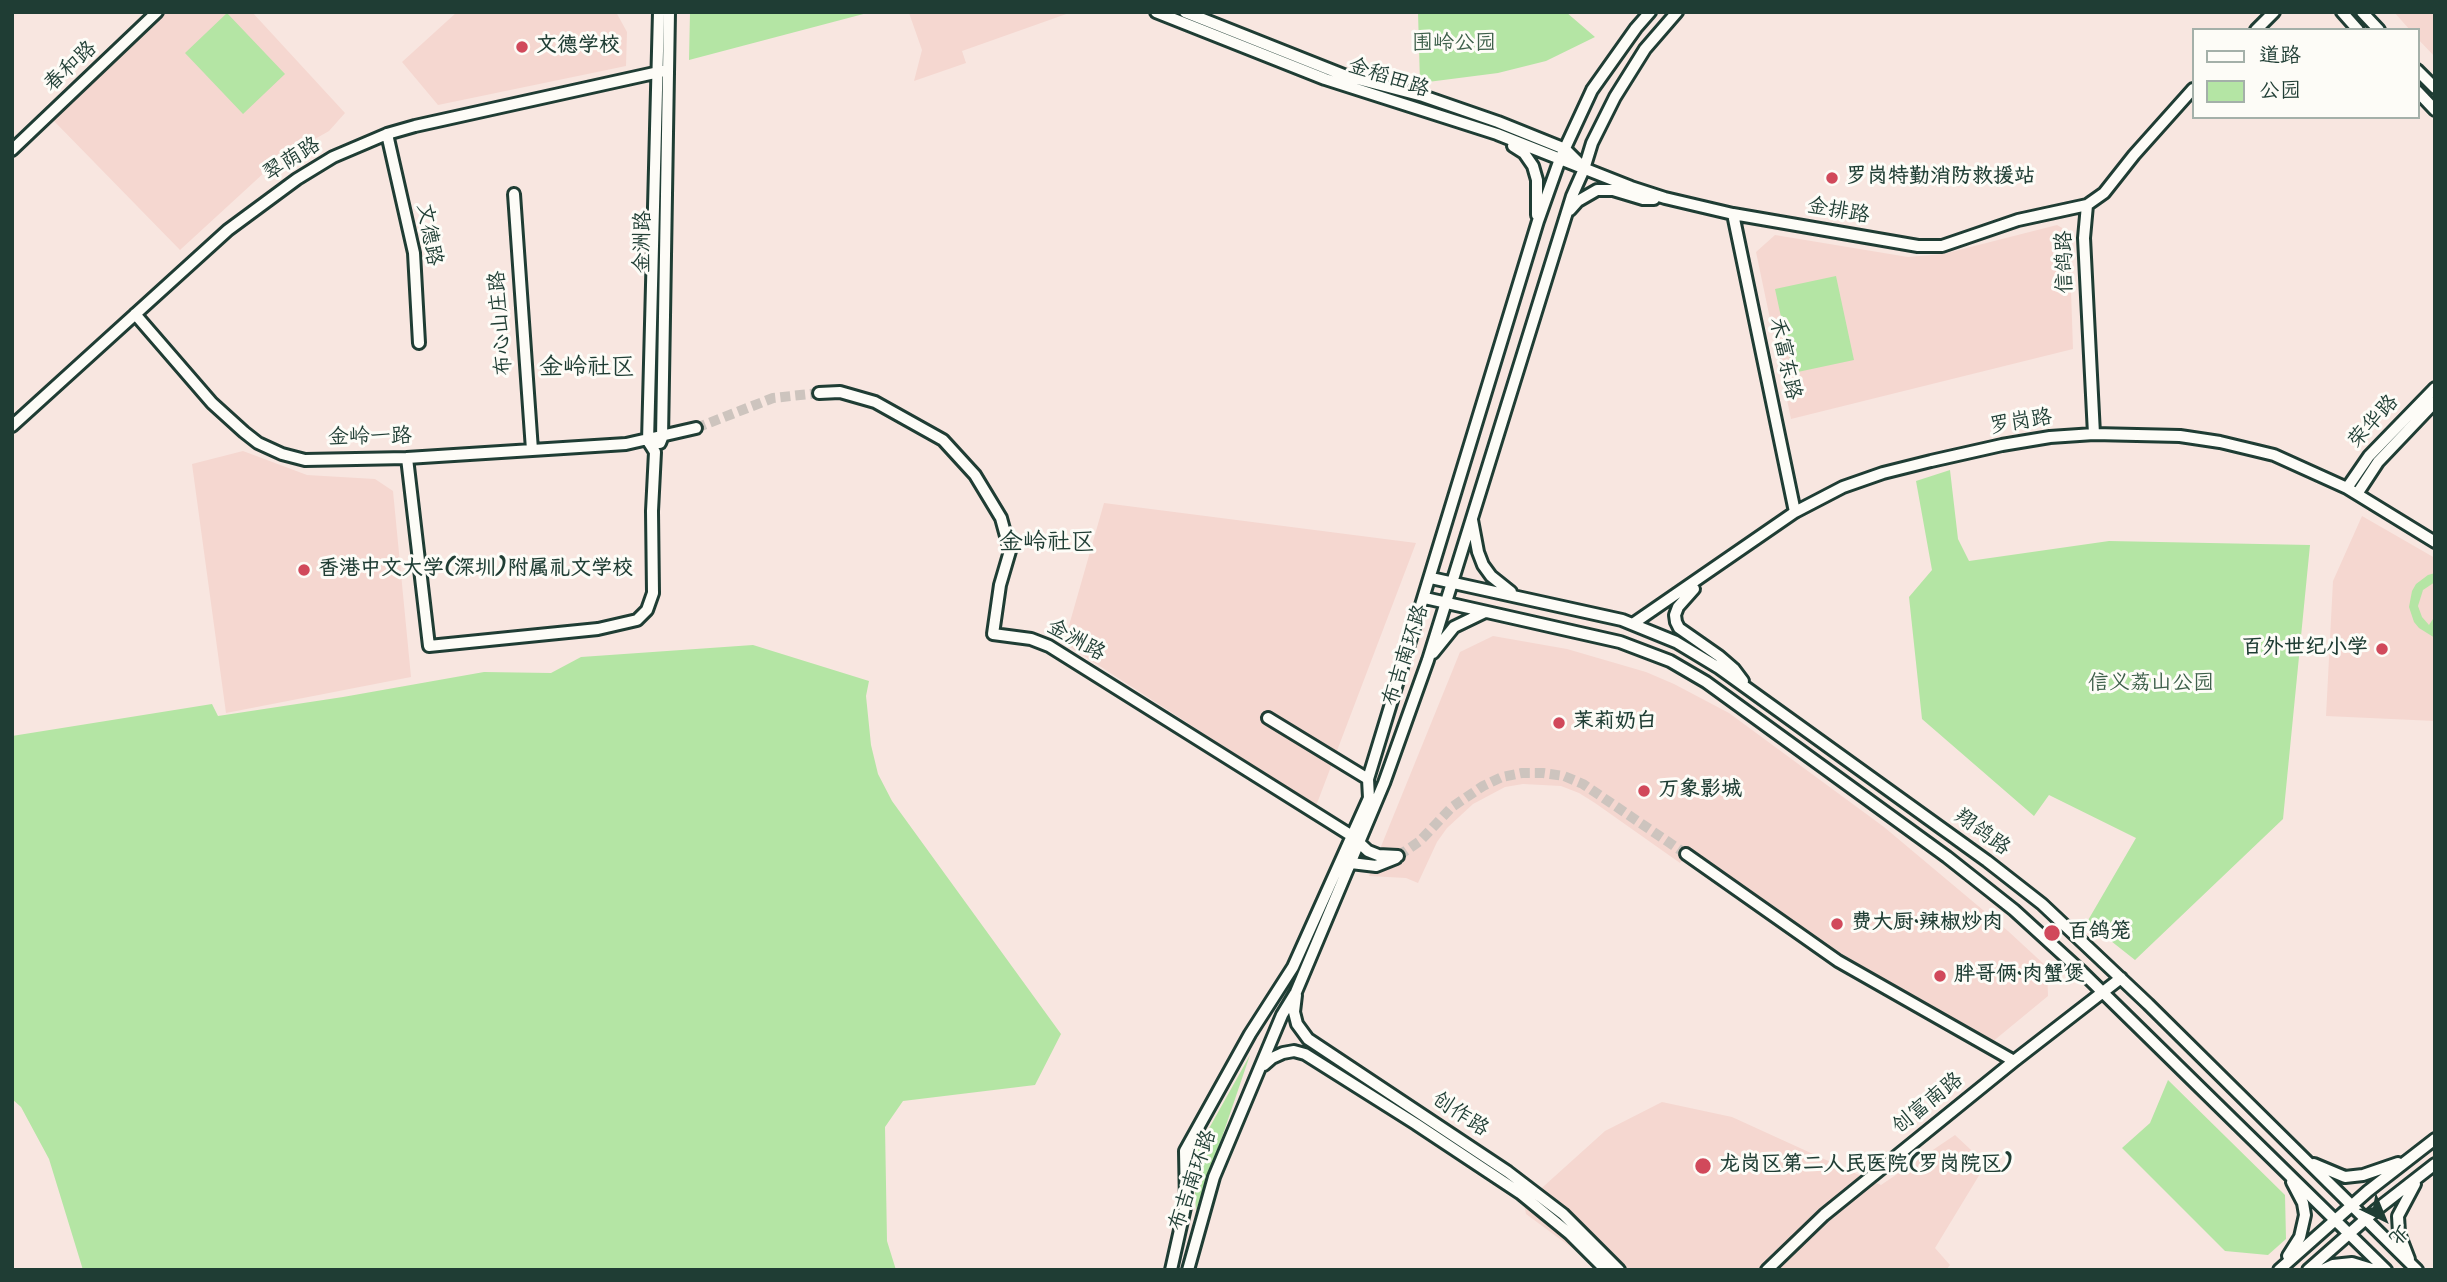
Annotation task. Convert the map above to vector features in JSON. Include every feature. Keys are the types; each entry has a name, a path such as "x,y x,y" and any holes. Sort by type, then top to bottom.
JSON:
{"street":[{"name":"春和路","path":"12,150 157,12"},
{"name":"金洲路","path":"659,12 663,71 663,438"},
{"name":"金洲路","path":"648,441 663,71 669,12"},
{"name":"金稻田路","path":"1156,12 1333,82 1562,154"},
{"name":"金稻田路","path":"1185,12 1346,76 1423,96 1562,154 1584,169"},
{"path":"1562,154 1592,90 1650,12"},
{"name":"布吉南环路","path":"1171,1270 1186,1203 1185,1151 1250,1034 1293,967 1384,783 1428,660 1565,218 1592,143 1645,49 1676,12"},
{"path":"2258,28 2274,12"},
{"path":"2342,12 2356,28"},
{"path":"2362,12 2377,28"},
{"name":"翠荫路","path":"12,426 228,230 269,198 333,157 415,126 663,71"},
{"path":"2419,72 2435,88"},
{"name":"信鸽路","path":"2094,434 2084,238 2087,205 2104,193 2192,90"},
{"path":"2419,93 2435,110"},
{"path":"1497,134 1524,153 1533,166 1537,180 1538,221"},
{"name":"文德路","path":"387,135 414,253 419,343"},
{"name":"布吉南环路","path":"1188,1270 1214,1177 1351,863 1369,798 1368,779 1538,221 1562,154"},
{"name":"金排路","path":"1584,169 1665,198 1733,214 1917,246 1942,246 2018,220 2087,205"},
{"path":"1565,218 1578,201 1597,190 1613,190 1643,199 1665,198"},
{"name":"布心山庄路","path":"514,194 532,450"},
{"name":"禾富东路","path":"1733,214 1795,512"},
{"name":"金岭一路","path":"135,314 212,403 258,443 282,454 306,460 407,458 663,438"},
{"name":"荣华路","path":"2352,491 2369,456 2435,388"},
{"name":"金洲路","path":"819,393 840,392 874,402 943,440 975,475 1001,518 1010,551 1000,585 993,634 1031,639 1049,646 1356,839"},
{"name":"荣华路","path":"2352,491 2435,402"},
{"path":"407,458 429,646 598,629 637,620 647,610 653,593 652,512 655,453 663,438 696,428"},
{"name":"罗岗路","path":"1634,623 1795,512 1843,487 1882,473 2002,445 2094,434 2180,436 2274,455 2352,491 2435,542"},
{"path":"648,441 655,453"},
{"path":"1472,517 1483,565 1502,586 1516,596"},
{"path":"1705,575 1678,607 1676,622 1679,628 1703,643 1734,669 1749,689"},
{"name":"翔鸽路","path":"1431,578 1634,623 1698,654 1749,689 2012,881 2071,929 2416,1269"},
{"name":"翔鸽路","path":"1424,598 1620,642 1670,661 1706,682 1914,833 2014,910 2103,993 2386,1270"},
{"path":"1428,660 1454,627 1488,611"},
{"path":"1268,718 1368,779"},
{"path":"1351,863 1363,867 1376,866 1398,856 1378,855 1356,839"},
{"path":"1686,855 1838,961 2014,1060"},
{"name":"创富南路","path":"1767,1270 1824,1215 2014,1060 2121,978"},
{"name":"创作路","path":"1296,992 1294,1012 1297,1024 1308,1039 1563,1214 1619,1270"},
{"name":"创作路","path":"1259,1070 1272,1058 1283,1053 1294,1051 1305,1054 1483,1161 1606,1270"},
{"path":"2279,1270 2351,1206 2435,1139"},
{"path":"2300,1155 2325,1170 2345,1177 2376,1171 2413,1156"},
{"path":"2308,1270 2435,1164"},
{"path":"2279,1270 2300,1237 2305,1215 2297,1191 2280,1165"},
{"path":"2416,1269 2399,1233 2398,1216 2425,1171"},
{"path":"2322,1270 2352,1262 2375,1270"}],"shaded area":[{"path":"164,12 252,12 345,113 329,131 278,160 180,250 52,119"},
{"name":"文德学校","path":"457,12 616,12 627,32 626,66 438,105 402,62"},
{"path":"1072,12 962,51 966,63 914,81 922,50 909,13"},
{"path":"2394,12 2435,12 2435,57 2419,40 2419,28 2408,28"},
{"path":"2057,225 2069,232 2073,349 1791,419 1756,252 1775,235 1908,257 1943,254"},
{"name":"香港中文大学(深圳)附属礼文学校","path":"243,451 307,475 375,479 393,491 411,677 226,713 192,464"},
{"path":"1104,503 1416,543 1316,806 1064,643"},
{"name":"百外世纪小学","path":"2362,516 2435,558 2435,721 2326,716 2333,581"},
{"path":"1493,636 1567,649 1646,672 1729,713 1884,827 2008,931 2047,967 2048,996 1991,1043 1839,952 1691,849 1680,863 1595,803 1561,786 1523,784 1505,787 1473,804 1447,828 1437,842 1418,883 1406,878 1369,876 1460,652"},
{"name":"龙岗区第二人民医院(罗岗院区)","path":"1662,1102 1732,1117 1881,1185 1955,1135 1986,1164 1935,1248 1950,1265 1946,1270 1602,1270 1526,1214 1524,1204 1605,1131"}],"green space":[{"path":"690,12 871,12 689,60"},
{"name":"围岭公园","path":"1418,12 1566,12 1595,37 1546,61 1498,73 1420,83"},
{"path":"227,13 285,74 243,114 185,53"},
{"path":"1836,276 1854,360 1793,373 1775,289"},
{"name":"信义荔山公园","path":"1950,470 1958,539 1969,561 2109,541 2310,545 2283,819 2135,960 2087,922 2136,838 2049,795 2034,816 1922,719 1909,597 1932,570 1916,481"},
{"path":"2435,573 2435,582 2423,590 2418,606 2429,625 2435,616 2435,638 2419,628 2409,607 2416,584"},
{"path":"753,645 869,681 866,696 871,745 878,774 892,801 1061,1034 1035,1085 903,1101 885,1127 887,1241 896,1270 83,1270 49,1159 21,1107 12,1099 12,736 212,704 218,716 484,672 551,673 581,657"},
{"path":"1250,1055 1220,1143 1196,1211 1193,1157"},
{"path":"2168,1080 2285,1195 2286,1239 2268,1255 2225,1251 2122,1148 2150,1123"}],"tunnel":[{"path":"696,428 773,398 819,393"},
{"path":"1398,856 1420,841 1452,807 1483,786 1502,777 1522,773 1564,776 1583,784 1686,854"}],"place":[{"name":"文德学校","path":"522,47"},
{"name":"罗岗特勤消防救援站","path":"1832,178"},
{"name":"香港中文大学(深圳)附属礼文学校","path":"304,570"},
{"name":"百外世纪小学","path":"2382,649"},
{"name":"茉莉奶白","path":"1559,723"},
{"name":"万象影城","path":"1644,791"},
{"name":"费大厨·辣椒炒肉","path":"1837,924"},
{"name":"百鸽笼","path":"2052,933"},
{"name":"胖哥俩·肉蟹煲","path":"1940,976"},
{"name":"龙岗区第二人民医院(罗岗院区)","path":"1703,1166"}],"district":[{"name":"金岭社区","path":"587,370"},
{"name":"金岭社区","path":"1047,545"}]}
